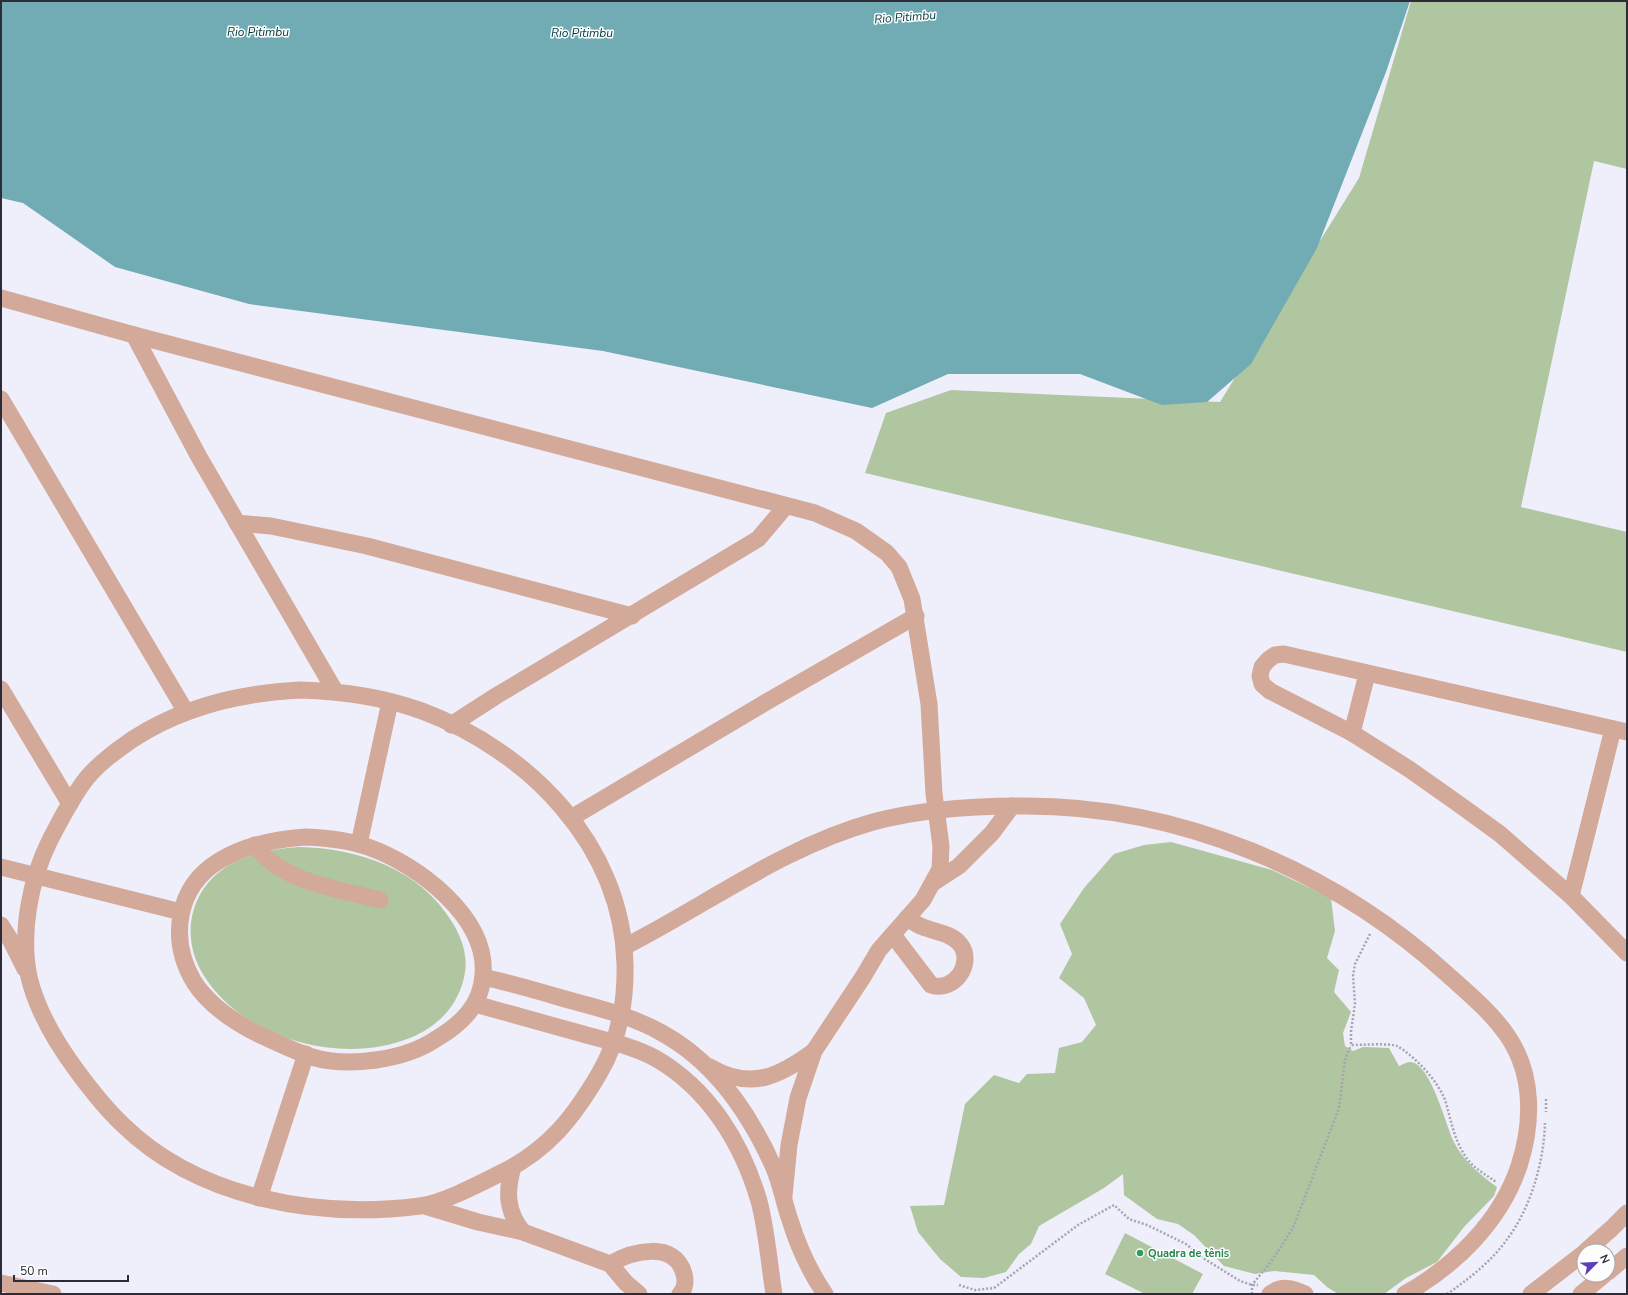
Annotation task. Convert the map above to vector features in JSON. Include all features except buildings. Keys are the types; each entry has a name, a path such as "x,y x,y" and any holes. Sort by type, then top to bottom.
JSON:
{"street":[{"path":"1,298 134,335 815,513 856,531 887,554 899,567 912,599 916,616 929,704 934,794 942,846 940,869 923,900 879,950 814,1051 798,1098 789,1145 784,1196"},
{"path":"134,335 182,429 334,691"},
{"path":"1,399 186,712"},
{"path":"451,725 503,692 632,616 758,539 786,506"},
{"path":"237,523 272,526 367,546 632,616"},
{"path":"571,818 768,701 916,616"},
{"path":"1571,896 1620,730 1284,654 1275,655 1262,667 1260,676 1262,684 1270,691 1352,733 1409,769 1500,834 1571,896 1627,953"},
{"path":"1352,733 1367,674"},
{"path":"1,689 70,804"},
{"path":"1,925 11,941 30,979 47,1023 64,1053 86,1083 124,1127 178,1166 200,1177 248,1196 334,1210 384,1210 425,1206 513,1167 552,1140 570,1118 609,1058 622,1015 625,984 624,947 618,913 598,858 571,818 528,772 500,752 451,725 418,710 390,702 334,691 300,690 265,692 210,703 186,712 149,729 106,758 87,778 70,804 45,849 35,876 29,904 27,931 30,979"},
{"path":"359,844 390,702"},
{"path":"933,883 959,866 992,833 1012,806"},
{"path":"624,947 656,931 739,881 809,846 871,822 904,815 937,811 1012,806 1069,808 1109,812 1143,818 1190,831 1240,846 1282,863 1315,880 1371,913 1438,965 1489,1014 1507,1035 1517,1053 1524,1074 1529,1097 1529,1122 1525,1148 1516,1175 1505,1199 1476,1237 1453,1260 1434,1276 1405,1294"},
{"path":"306,837 359,844 388,855 407,865 450,900 465,917 479,945 484,962 483,977 475,1004 464,1019 449,1031 422,1048 388,1059 353,1061 313,1057 275,1043 240,1025 210,1000 195,982 185,962 180,940 179,924 181,912 189,894 208,868 234,853 255,845 283,839 306,837"},
{"path":"255,845 269,862 292,876 380,900"},
{"path":"1,867 181,912"},
{"path":"893,935 931,985 942,986 958,978 962,973 964,959 959,943 943,934 916,924 907,918"},
{"path":"483,977 622,1015 663,1033 700,1061 716,1070 728,1074 756,1080 794,1066 814,1051"},
{"path":"475,1004 637,1050 672,1070 703,1096 725,1124 744,1160 759,1202 768,1246 774,1294"},
{"path":"259,1198 306,1054"},
{"path":"700,1061 724,1085 747,1115 766,1152 784,1196 790,1220 812,1275 825,1294"},
{"path":"513,1167 508,1187 508,1200 515,1222 523,1232"},
{"path":"425,1206 478,1222 523,1232 610,1264 626,1283 639,1294"},
{"path":"1596,1243 1611,1230 1627,1213"},
{"path":"610,1264 636,1252 655,1252 670,1255 679,1262 685,1278 684,1286 680,1294"},
{"path":"1616,1265 1627,1256"},
{"path":"1531,1294 1576,1259"},
{"path":"1581,1294 1594,1283"},
{"path":"1,1284 53,1294"},
{"path":"1,1287 14,1294"},
{"path":"1270,1294 1275,1290 1286,1288 1305,1294"}],"path":[{"path":"1252,1294 1252,1285 1273,1259 1293,1228 1339,1108 1345,1060 1351,1045 1351,1031 1355,1004 1353,976 1355,964 1370,937 1371,913"},
{"path":"1351,1045 1396,1045 1419,1064 1438,1086 1445,1102 1450,1125 1464,1156 1477,1169 1499,1183"},
{"path":"1447,1294 1464,1283 1508,1238 1529,1200 1544,1147 1546,1102 1544,1095"},
{"path":"959,1285 975,1290 994,1288 1078,1225 1114,1205 1129,1219 1147,1225 1186,1244 1223,1272 1240,1281 1252,1285"}],"green space":[{"path":"1411,1 1627,1 1627,169 1594,161 1521,507 1627,532 1627,652 865,473 886,413 951,390 1220,402 1359,178"},
{"path":"1171,842 1272,870 1331,898 1335,931 1327,958 1339,970 1334,992 1351,1012 1343,1033 1345,1046 1353,1051 1363,1047 1389,1048 1399,1066 1410,1062 1417,1065 1424,1072 1431,1083 1457,1147 1484,1178 1497,1187 1494,1196 1464,1227 1437,1262 1406,1278 1384,1294 1338,1294 1327,1287 1314,1275 1274,1271 1255,1274 1224,1266 1194,1235 1178,1224 1157,1219 1124,1195 1123,1174 1104,1188 1039,1226 1031,1244 1019,1254 1006,1272 984,1278 961,1277 940,1259 918,1232 910,1206 944,1205 965,1104 994,1075 1019,1083 1027,1074 1055,1073 1059,1048 1082,1042 1096,1025 1084,998 1059,978 1072,954 1060,924 1084,888 1114,854 1144,845"},
{"path":"299,847 321,848 343,852 365,857 386,865 405,875 423,888 439,904 458,933 465,952 466,966 462,984 453,1004 439,1020 430,1027 410,1038 383,1046 354,1049 325,1047 296,1041 269,1031 243,1016 222,998 204,976 196,960 192,944 191,928 193,912 207,884 219,872 241,859 265,852"},
{"name":"Quadra de tênis","path":"1125,1233 1203,1274 1192,1294 1145,1294 1105,1274"}],"water":[{"name":"Rio Pitimbu","path":"1,1 1410,1 1386,72 1317,248 1251,364 1207,402 1162,405 1080,374 948,374 872,408 603,351 249,304 115,267 23,203 1,198"}],"place":[{"name":"Quadra de tênis","path":"1140,1253"}]}
